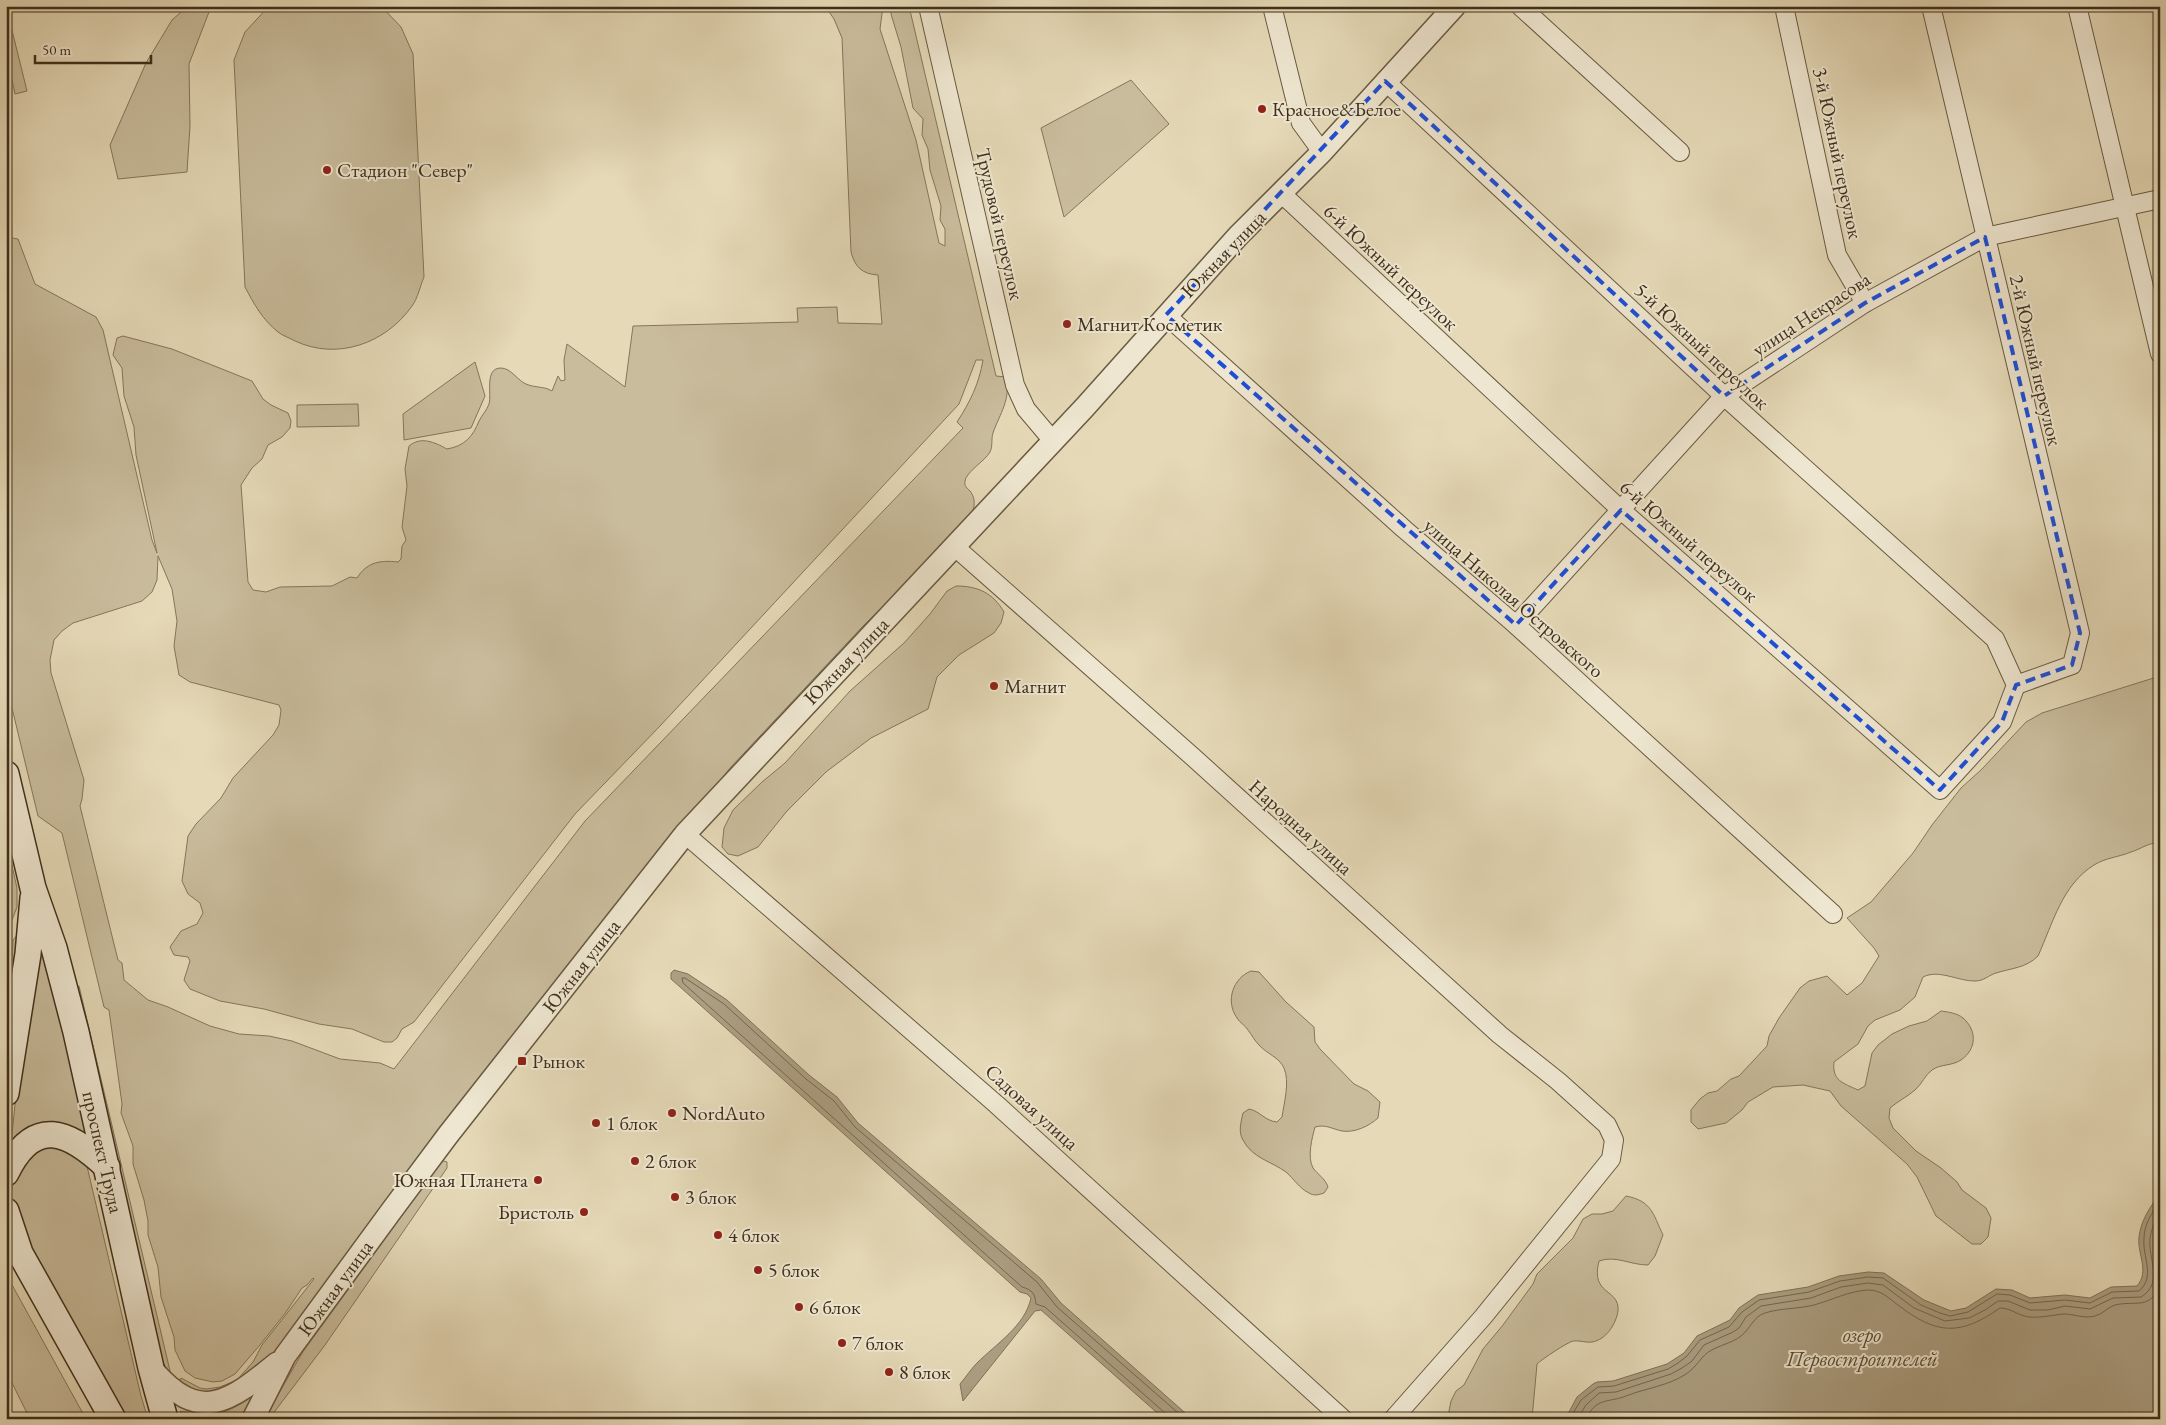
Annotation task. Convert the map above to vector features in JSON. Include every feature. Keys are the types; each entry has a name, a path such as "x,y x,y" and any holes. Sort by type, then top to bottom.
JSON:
{"main road":[{"name":"проспект Труда","path":"6,774 33,888 54,948 107,1167 151,1368 165,1419"},
{"name":"проспект Труда","path":"6,1092 28,954 33,888"},
{"path":"6,1173 19,1150 36,1137 46,1135 71,1139 85,1147 107,1167"},
{"path":"6,1211 20,1253 113,1419"}],"street":[{"name":"Трудовой переулок","path":"928,6 1015,386 1026,409 1053,441"},
{"path":"1272,6 1301,123 1322,152"},
{"name":"Южная улица","path":"285,1356 448,1135 686,834 1053,441 1238,236 1322,152 1455,6"},
{"path":"1520,6 1680,152"},
{"name":"3-й Южный переулок","path":"1784,6 1837,255 1865,303"},
{"name":"2-й Южный переулок","path":"1931,6 2080,633 2072,665 2016,685"},
{"path":"2077,6 2160,354"},
{"name":"5-й Южный переулок","path":"1385,81 1724,396 1995,639 2016,685"},
{"name":"6-й Южный переулок","path":"1282,194 1621,510 1940,790 2002,722 2016,685"},
{"name":"улица Некрасова","path":"1516,625 1724,396 1865,303 1985,237 2160,200"},
{"name":"улица Николая Островского","path":"1166,315 1404,530 1516,625 1833,914"},
{"name":"Народная улица","path":"955,547 1193,757 1500,1035 1558,1081 1607,1125 1614,1140 1611,1159 1483,1317 1393,1419"},
{"name":"Садовая улица","path":"686,834 1011,1117 1343,1419"},
{"path":"151,1368 166,1387 177,1396 194,1403 210,1405 226,1401 239,1394 285,1356"},
{"path":"253,1419 285,1356"}],"highlighted area":[{"path":"1385,81 1724,396 1865,303 1985,237 2080,633 2072,665 2016,685 2002,722 1940,790 1621,510 1516,625 1166,315"}],"shaded area":[{"path":"6,6 27,91 15,94 6,53"},
{"path":"188,6 214,6 209,12 189,64 190,126 187,172 118,179 110,145 146,63 172,20"},
{"path":"269,6 381,6 401,27 413,54 424,277 414,303 401,319 375,339 360,345 328,349 311,347 284,336 263,317 245,287 234,60 245,32"},
{"path":"825,6 883,6 880,29 916,140 939,243 945,246 945,229 940,220 941,206 930,170 928,149 922,135 923,119 913,108 901,47 891,14 892,6 909,6 996,376 1006,377 1007,385 1006,400 993,433 990,452 969,474 965,481 965,486 973,496 974,501 971,516 962,529 864,625 730,768 280,1345 247,1382 212,1398 176,1386 181,1378 200,1388 206,1389 220,1387 237,1380 253,1362 262,1345 314,1279 302,1288 286,1312 235,1374 222,1381 213,1382 195,1378 185,1371 175,1350 174,1337 161,1297 158,1267 148,1235 148,1221 144,1200 133,1164 133,1146 121,1113 122,1104 109,1010 104,1007 62,833 38,816 6,683 6,237 18,239 35,284 96,317 103,330 152,540 157,553 136,455 134,427 124,396 122,368 113,355 117,338 123,336 172,349 252,381 263,399 288,413 291,421 290,428 282,437 268,445 262,459 252,468 241,485 248,582 253,590 266,592 280,587 332,586 350,577 357,578 365,568 374,563 385,561 398,562 401,559 402,546 406,540 402,527 407,486 405,469 409,446 418,441 428,441 447,449 453,448 467,440 488,406 492,372 496,369 505,369 526,384 552,391 558,376 561,381 565,380 564,360 567,344 625,387 633,326 798,322 797,308 837,307 838,323 882,324 878,275 860,269 851,252 842,38 834,19","holes":["976,360 983,360 973,392 957,422 963,428 585,821 394,1069 380,1063 340,1059 292,1041 269,1036 239,1034 210,1026 148,1000 124,980 122,963 118,960 80,806 84,780 51,673 50,660 54,640 73,623 142,601 152,592 157,580 158,556 172,589 177,621 174,646 179,675 190,682 279,705 281,710 279,725 273,735 233,778 221,798 196,824 188,836 182,881 188,894 200,903 203,913 197,924 181,931 170,947 174,955 188,957 190,961 184,980 190,989 220,1001 264,1009 319,1024 352,1029 384,1042 392,1042 397,1038 402,1029 414,1022 575,814 660,726 959,404"]},
{"path":"1131,80 1169,124 1064,217 1041,128"},
{"path":"475,362 485,396 471,428 404,440 403,414"},
{"path":"358,404 359,426 297,427 297,405"},
{"path":"956,586 978,589 990,595 1000,605 1004,612 1001,623 994,633 959,655 937,677 928,709 871,738 826,772 787,811 758,847 738,856 728,854 722,847 724,828 733,810 785,763 850,691 904,643 930,614 947,591"},
{"path":"2160,676 2160,843 2103,861 2083,873 2066,894 2038,956 2033,960 1978,981 1935,974 1923,977 1915,997 1900,1010 1875,1020 1868,1026 1858,1044 1834,1062 1837,1077 1843,1083 1858,1090 1865,1086 1872,1053 1878,1045 1892,1034 1909,1026 1927,1021 1941,1011 1958,1015 1968,1023 1973,1039 1966,1056 1957,1062 1939,1067 1927,1074 1915,1090 1890,1108 1889,1118 1893,1128 1916,1151 1941,1168 1957,1182 1962,1190 1986,1208 1991,1218 1988,1237 1981,1244 1972,1244 1936,1216 1917,1177 1907,1164 1841,1106 1830,1091 1803,1085 1773,1087 1748,1102 1742,1110 1726,1123 1698,1129 1691,1122 1691,1110 1700,1099 1708,1093 1717,1091 1731,1079 1739,1076 1767,1046 1769,1036 1779,1018 1800,988 1809,981 1827,976 1847,995 1862,983 1879,956 1847,918 1871,902 1913,853 1961,788 1982,769 2026,722 2042,713"},
{"path":"6,839 17,888 17,907 9,928 6,915"},
{"path":"20,932 6,1033 6,998 13,940"},
{"path":"43,944 89,1141 11,1144 19,1066 41,945"},
{"path":"1251,971 1259,972 1286,1002 1314,1027 1315,1042 1354,1084 1368,1091 1380,1102 1378,1118 1362,1128 1342,1131 1326,1126 1315,1127 1311,1148 1311,1164 1328,1187 1324,1193 1318,1195 1305,1191 1286,1172 1251,1151 1241,1137 1240,1127 1243,1113 1249,1109 1277,1122 1282,1117 1287,1086 1286,1074 1282,1064 1257,1043 1233,1011 1231,998 1235,984"},
{"path":"75,986 79,986 171,1375 163,1371"},
{"path":"42,1146 69,1147 86,1162 148,1419 124,1419 24,1239 14,1210 11,1194 16,1169"},
{"path":"441,1162 447,1162 447,1168 325,1345 269,1419 264,1419 302,1353"},
{"path":"1626,1196 1635,1198 1646,1205 1654,1215 1663,1235 1655,1256 1648,1265 1611,1259 1599,1261 1598,1280 1615,1298 1617,1304 1617,1316 1610,1331 1597,1341 1570,1342 1537,1364 1532,1419 1451,1419 1449,1411 1456,1391 1464,1385 1483,1349 1533,1284 1537,1274 1573,1238 1583,1219 1592,1214 1613,1211"},
{"path":"6,1274 86,1419 30,1419 13,1385 6,1362"},
{"path":"256,1392 246,1419 183,1419 180,1411 203,1416 220,1413 243,1402"}],"water":[{"path":"674,970 688,974 727,1000 809,1075 837,1097 858,1123 1041,1279 1061,1303 1192,1419 1164,1419 1041,1310 1035,1311 963,1401 960,1384 977,1363 1016,1326 1028,1308 1031,1298 1027,1294 1020,1292 671,979 671,973"},
{"name":"озеро Первостроителей","path":"2160,1194 2160,1419 1559,1419 1569,1412 1577,1397 1593,1384 1613,1381 1667,1364 1684,1353 1697,1336 1730,1320 1739,1308 1758,1295 1808,1287 1839,1276 1868,1272 1884,1273 1924,1300 1951,1311 1966,1308 1996,1289 2012,1290 2030,1298 2065,1295 2090,1298 2111,1287 2137,1286 2143,1274 2139,1243 2140,1231 2146,1214"}],"place":[{"name":"Красное&Белое","path":"1262,109"},
{"name":"Стадион \"Север\"","path":"327,170"},
{"name":"Магнит Косметик","path":"1067,324"},
{"name":"Магнит","path":"994,686"},
{"name":"Рынок","path":"522,1061"},
{"name":"NordAuto","path":"672,1113"},
{"name":"1 блок","path":"596,1123"},
{"name":"2 блок","path":"635,1161"},
{"name":"Южная Планета","path":"538,1180"},
{"name":"3 блок","path":"675,1197"},
{"name":"Бристоль","path":"584,1212"},
{"name":"4 блок","path":"718,1235"},
{"name":"5 блок","path":"758,1270"},
{"name":"6 блок","path":"799,1307"},
{"name":"7 блок","path":"842,1343"},
{"name":"8 блок","path":"889,1372"}]}
